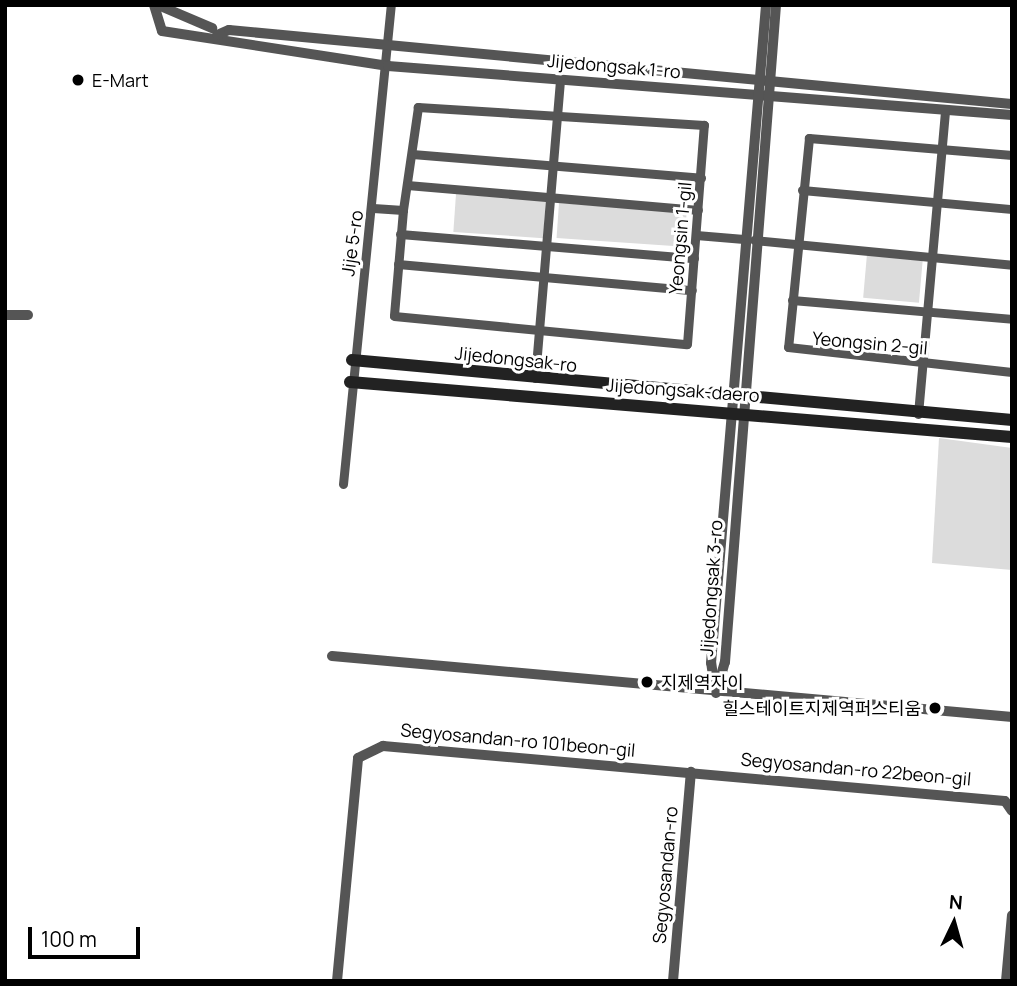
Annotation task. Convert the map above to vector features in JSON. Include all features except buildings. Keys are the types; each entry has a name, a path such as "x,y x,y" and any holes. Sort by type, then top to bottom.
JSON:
{"main road":[{"name":"Jijedongsak-ro","path":"352,360 535,378 736,405 1012,420"},
{"name":"Jijedongsak-daero","path":"350,382 736,405 1012,438"}],"street":[{"path":"156,5 202,27 229,30"},
{"name":"Jijedongsak 1-ro","path":"156,5 162,31 217,35 388,66 1012,116"},
{"name":"Jije 5-ro","path":"343,484 352,360 373,208 388,66 391,5"},
{"name":"Jijedongsak 3-ro","path":"763,95 758,81 766,5"},
{"name":"Jijedongsak 3-ro","path":"716,693 711,663 763,95 770,82 776,5"},
{"name":"Jijedongsak 1-ro","path":"217,35 229,30 388,49 1012,104"},
{"path":"535,378 560,79"},
{"name":"Yeongsin 1-gil","path":"418,107 704,125 687,344 394,316 400,234 412,155 418,107"},
{"path":"918,414 945,110"},
{"name":"Yeongsin 2-gil","path":"1012,155 811,137 802,190 792,299 791,351 1012,372"},
{"path":"412,155 701,178"},
{"path":"407,185 698,210"},
{"path":"802,190 1012,209"},
{"path":"373,208 403,210"},
{"path":"400,234 694,258"},
{"path":"696,234 1012,265"},
{"path":"398,264 692,290"},
{"path":"792,299 1012,319"},
{"path":"5,315 28,315"},
{"path":"332,656 716,693 1012,717"},
{"name":"Segyosandan-ro 101beon-gil","path":"337,981 358,758 383,746 691,772"},
{"name":"Segyosandan-ro 22beon-gil","path":"691,772 1005,801 1012,811"},
{"name":"Segyosandan-ro","path":"673,981 691,772"},
{"path":"1006,981 1012,915"}],"shaded area":[{"path":"456,194 546,200 543,238 453,232"},
{"path":"559,203 687,212 684,247 557,238"},
{"path":"867,254 923,259 919,303 863,298"},
{"path":"939,438 1012,448 1012,570 932,563"}],"place":[{"name":"E-Mart","path":"78,80"},
{"name":"지제역자이","path":"647,682"},
{"name":"힐스테이트지제역퍼스티움","path":"935,708"}]}
